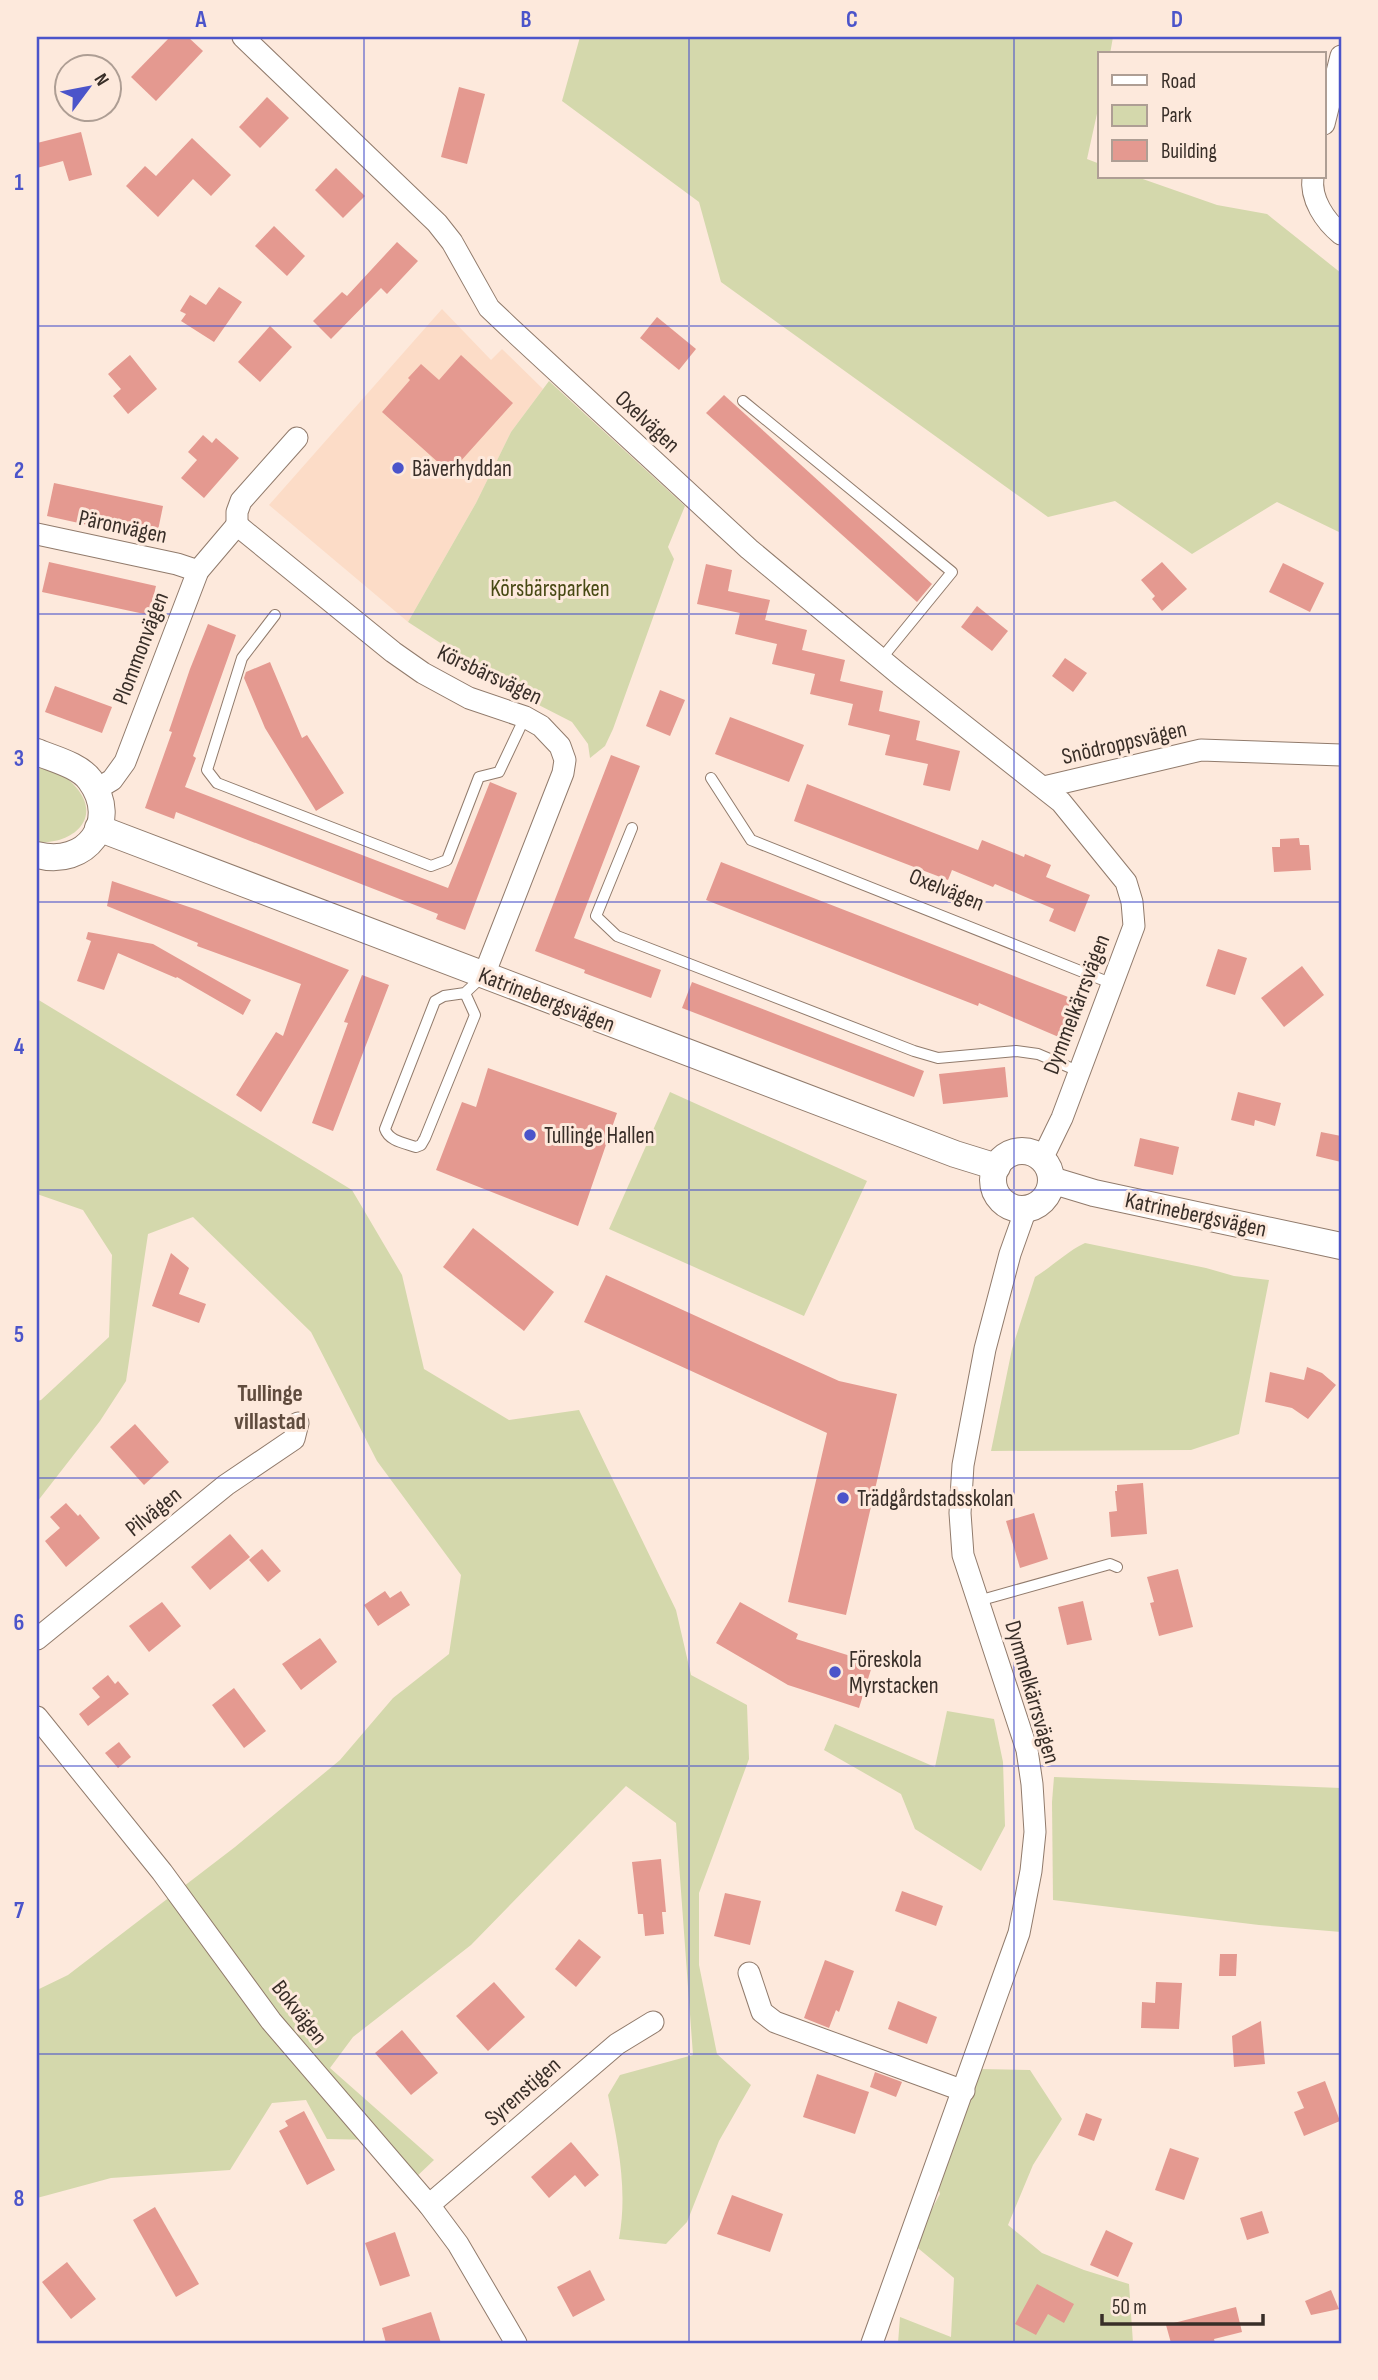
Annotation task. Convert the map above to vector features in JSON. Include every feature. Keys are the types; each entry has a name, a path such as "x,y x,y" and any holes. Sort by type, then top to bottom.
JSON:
{"street":[{"name":"Oxelvägen","path":"243,37 437,223 452,242 489,308 509,327 749,549 881,659 1061,802"},
{"path":"1326,116 1341,55"},
{"path":"1313,178 1315,199 1322,213 1341,234"},
{"path":"237,525 237,512 241,501 297,438"},
{"name":"Plommonvägen","path":"96,790 112,780 125,762 198,571 237,525"},
{"name":"Körsbärsvägen","path":"237,525 393,652 423,673 469,698 525,717 554,737 565,760 552,803 484,975"},
{"name":"Päronvägen","path":"37,534 177,564 198,571"},
{"name":"Snödroppsvägen","path":"1044,788 1201,750 1341,755"},
{"path":"37,752 82,771 96,790 102,806 99,828 83,851 63,858 37,855"},
{"name":"Dymmelkärrsvägen","path":"1047,1170 1078,1071 1134,926 1132,902 1126,882 1061,802"},
{"name":"Katrinebergsvägen","path":"99,828 954,1154 997,1167"},
{"path":"1014,1153 1031,1153 1047,1170 1044,1199 1038,1204 1026,1209 1010,1206 999,1197 994,1184 997,1167 1014,1153"},
{"name":"Katrinebergsvägen","path":"1047,1170 1094,1193 1341,1246"},
{"name":"Dymmelkärrsvägen","path":"873,2343 1019,1933 1031,1871 1035,1832 1027,1750 963,1555 960,1513 963,1465 985,1349 1010,1254 1026,1209"},
{"name":"Pilvägen","path":"37,1639 226,1485 293,1439 299,1423"},
{"name":"Bokvägen","path":"37,1717 162,1872 271,2021 429,2205 464,2254 516,2343"},
{"path":"750,1973 762,2012 775,2022 964,2091"},
{"name":"Syrenstigen","path":"429,2205 617,2044 653,2022"}],"lane":[{"path":"743,401 952,572 881,659"},
{"path":"275,615 242,658 207,770 217,783 431,866 447,860 479,778 499,772 525,717"},
{"name":"Oxelvägen","path":"711,778 751,840 1113,984"},
{"path":"632,828 596,916 617,936 937,1058 1016,1051 1038,1054 1078,1071"},
{"path":"465,993 475,1015 425,1138 416,1147 393,1140 385,1129 435,1001 444,996 465,993 484,975"},
{"path":"978,1601 1110,1564 1117,1567"}],"shaded area":[{"name":"Bäverhyddan","path":"442,309 491,360 502,349 543,389 511,432 476,503 408,622 269,505"}],"green space":[{"path":"580,37 1113,37 1110,52 1098,52 1098,109 1087,159 1098,163 1098,178 1140,178 1217,205 1267,214 1341,273 1341,533 1277,502 1192,554 1115,501 1048,517 721,282 699,202 562,101"},
{"name":"Körsbärsparken","path":"549,381 685,506 668,547 674,559 613,729 605,746 590,758 588,744 572,722 527,699 408,622 476,503 511,432"},
{"path":"37,762 74,785 83,797 86,808 80,827 62,839 50,842 37,842"},
{"path":"37,999 352,1190 402,1275 424,1369 509,1420 579,1410 676,1610 691,1675 747,1705 749,1759 699,1893 699,1965 717,2054 751,2085 719,2141 687,2222 666,2244 619,2239 622,2184 608,2095 620,2075 693,2055 676,1823 626,1786 471,1945 353,2037 330,2068 434,2160 414,2179 377,2140 327,2139 306,2100 272,2103 230,2170 111,2178 37,2198 37,1990 68,1975 235,1847 340,1760 393,1698 449,1654 461,1575 377,1461 311,1332 193,1217 148,1234 126,1381 100,1421 37,1502 37,1401 109,1337 112,1255 83,1210 37,1194"},
{"path":"670,1092 867,1181 804,1316 609,1229"},
{"path":"1085,1243 1234,1276 1269,1280 1239,1434 1191,1450 991,1451 1012,1349 1035,1277"},
{"path":"947,1711 994,1719 1003,1762 1005,1826 981,1871 915,1829 901,1794 824,1750 835,1724 935,1767"},
{"path":"1054,1777 1341,1788 1341,1932 1053,1900"},
{"path":"979,2069 1030,2070 1062,2119 1033,2165 1008,2225 1042,2253 1129,2284 1133,2343 898,2343 900,2317 951,2337 954,2278 913,2244 940,2194 934,2173"}],"building":[{"path":"170,37 188,37 203,51 156,101 131,77"},
{"path":"459,87 485,94 467,164 441,157"},
{"path":"267,97 289,118 260,148 239,127"},
{"path":"81,132 92,175 69,181 63,161 37,168 37,143"},
{"path":"192,138 231,175 211,196 193,179 158,217 126,186 145,166 156,176"},
{"path":"336,168 365,196 343,218 315,190"},
{"path":"274,226 305,256 287,276 255,246"},
{"path":"397,242 418,261 387,294 381,288 331,339 313,321 342,292 347,296"},
{"path":"219,287 242,302 214,342 181,321 186,314 180,311 190,295 206,305"},
{"path":"657,317 696,349 679,370 640,338"},
{"path":"270,326 292,347 260,382 238,362"},
{"path":"130,355 157,389 128,414 113,396 121,389 108,374"},
{"path":"461,355 513,403 450,473 382,412 421,364 439,380"},
{"path":"724,395 932,584 917,602 706,413"},
{"path":"203,435 212,443 216,438 239,458 204,498 181,478 197,460 188,452"},
{"path":"54,483 163,506 156,540 47,516"},
{"path":"49,562 156,586 149,615 42,592"},
{"path":"1162,562 1187,589 1162,611 1152,599 1155,596 1141,580"},
{"path":"1283,563 1324,583 1310,612 1269,592"},
{"path":"706,564 732,570 728,591 770,600 765,620 807,630 802,650 845,660 840,681 883,691 879,711 920,721 916,740 960,751 950,791 923,785 928,764 885,755 890,735 848,725 853,704 810,694 815,674 772,664 777,644 735,634 740,613 697,604"},
{"path":"977,606 1008,631 992,651 961,627"},
{"path":"208,624 236,635 193,756 196,758 185,787 448,888 490,782 517,793 465,930 436,919 438,914 176,812 174,819 145,808 172,732 169,731 190,669"},
{"path":"1065,658 1087,673 1073,692 1052,676"},
{"path":"270,662 302,738 307,735 344,793 316,811 265,728 244,678 246,672"},
{"path":"55,686 112,707 102,733 45,712"},
{"path":"660,690 685,700 670,736 646,726"},
{"path":"730,717 804,745 789,782 715,754"},
{"path":"611,755 640,766 574,938 661,970 651,998 535,951"},
{"path":"807,784 978,850 982,840 1051,865 1046,877 1090,895 1075,932 1049,921 1054,909 995,884 993,887 952,870 948,880 794,821"},
{"path":"1299,838 1300,845 1309,845 1311,870 1274,872 1272,847 1280,847 1280,839"},
{"path":"721,862 1076,1000 1061,1038 979,1003 978,1006 706,900"},
{"path":"112,881 198,910 349,970 261,1112 236,1095 276,1032 283,1036 301,984 197,946 198,943 107,906"},
{"path":"88,932 153,944 251,1000 243,1015 177,977 118,953 104,990 77,981 91,941 86,939"},
{"path":"1218,949 1247,958 1235,995 1206,986"},
{"path":"1302,966 1324,995 1284,1027 1261,998"},
{"path":"362,975 389,985 333,1131 312,1123"},
{"path":"692,982 924,1071 914,1097 682,1008"},
{"path":"1005,1067 1008,1097 943,1104 939,1074"},
{"name":"Tullinge Hallen","path":"488,1068 617,1113 578,1226 436,1170 462,1102 476,1107"},
{"path":"1238,1092 1281,1103 1275,1126 1255,1120 1254,1126 1231,1120"},
{"path":"1321,1132 1341,1136 1341,1162 1316,1156"},
{"path":"1140,1138 1179,1147 1173,1175 1134,1166"},
{"path":"473,1228 554,1292 524,1331 443,1267"},
{"path":"171,1253 189,1268 179,1294 206,1304 199,1323 152,1306"},
{"path":"606,1275 839,1381 897,1394 846,1615 788,1602 827,1433 584,1322"},
{"path":"1307,1367 1322,1373 1336,1385 1308,1419 1292,1408 1265,1402 1270,1372 1304,1380"},
{"path":"135,1424 169,1462 144,1485 110,1447"},
{"path":"1143,1483 1147,1534 1111,1537 1109,1512 1117,1511 1117,1485"},
{"path":"66,1503 78,1516 80,1514 100,1538 66,1567 45,1541 60,1528 50,1517"},
{"path":"1034,1513 1048,1559 1020,1568 1006,1521"},
{"path":"230,1534 250,1557 210,1590 191,1567"},
{"path":"262,1549 281,1571 268,1582 249,1560"},
{"path":"1178,1569 1193,1627 1159,1636 1150,1603 1154,1602 1147,1577"},
{"path":"385,1591 390,1598 401,1591 410,1605 378,1626 364,1605"},
{"path":"1083,1601 1092,1640 1067,1645 1058,1607"},
{"path":"162,1602 181,1626 149,1652 129,1626"},
{"path":"740,1602 798,1634 796,1639 873,1663 859,1708 788,1685 716,1643"},
{"path":"320,1638 337,1662 301,1690 282,1664"},
{"path":"108,1675 115,1684 118,1681 129,1694 88,1726 79,1714 100,1697 92,1688"},
{"path":"234,1688 266,1731 244,1748 212,1705"},
{"path":"119,1742 131,1757 118,1768 105,1753"},
{"path":"661,1859 666,1912 662,1912 664,1934 645,1936 643,1914 638,1914 632,1862"},
{"path":"902,1891 943,1906 936,1926 895,1911"},
{"path":"725,1893 761,1901 750,1945 714,1936"},
{"path":"579,1939 601,1957 576,1987 555,1969"},
{"path":"1220,1954 1237,1954 1236,1976 1219,1976"},
{"path":"825,1960 854,1971 839,2012 836,2010 829,2028 804,2018"},
{"path":"494,1982 525,2017 488,2051 456,2016"},
{"path":"1156,1982 1182,1983 1179,2029 1141,2028 1142,2002 1155,2003"},
{"path":"898,2001 937,2017 927,2044 888,2029"},
{"path":"1261,2021 1265,2064 1234,2067 1232,2036"},
{"path":"402,2030 438,2073 411,2095 375,2053"},
{"path":"875,2072 902,2082 896,2097 870,2087"},
{"path":"817,2074 869,2092 855,2134 803,2117"},
{"path":"1325,2081 1340,2121 1304,2136 1294,2112 1304,2108 1297,2092"},
{"path":"304,2111 335,2170 307,2185 279,2131 288,2126 285,2121"},
{"path":"1086,2113 1102,2119 1094,2141 1078,2135"},
{"path":"571,2142 599,2175 585,2187 575,2175 549,2198 531,2177"},
{"path":"1170,2148 1199,2158 1184,2200 1155,2190"},
{"path":"732,2195 783,2214 770,2252 717,2234"},
{"path":"155,2207 199,2284 176,2297 133,2220"},
{"path":"1262,2211 1269,2233 1247,2240 1240,2218"},
{"path":"1106,2230 1133,2243 1118,2277 1090,2265"},
{"path":"395,2232 410,2276 380,2286 365,2243"},
{"path":"67,2262 96,2299 71,2319 42,2282"},
{"path":"590,2270 605,2300 573,2317 557,2287"},
{"path":"1037,2284 1074,2304 1064,2323 1048,2314 1036,2335 1015,2324"},
{"path":"1331,2290 1339,2309 1311,2315 1305,2301"},
{"path":"1236,2307 1242,2332 1214,2339 1215,2343 1171,2343 1166,2325"},
{"path":"431,2312 441,2343 386,2343 382,2328"}],"place":[{"name":"Bäverhyddan","path":"398,468"},
{"name":"Tullinge Hallen","path":"530,1135"},
{"name":"Trädgårdstadsskolan","path":"843,1498"},
{"name":"Föreskola Myrstacken","path":"835,1672"}],"district":[{"name":"Tullinge villastad","path":"270,1407"}]}
